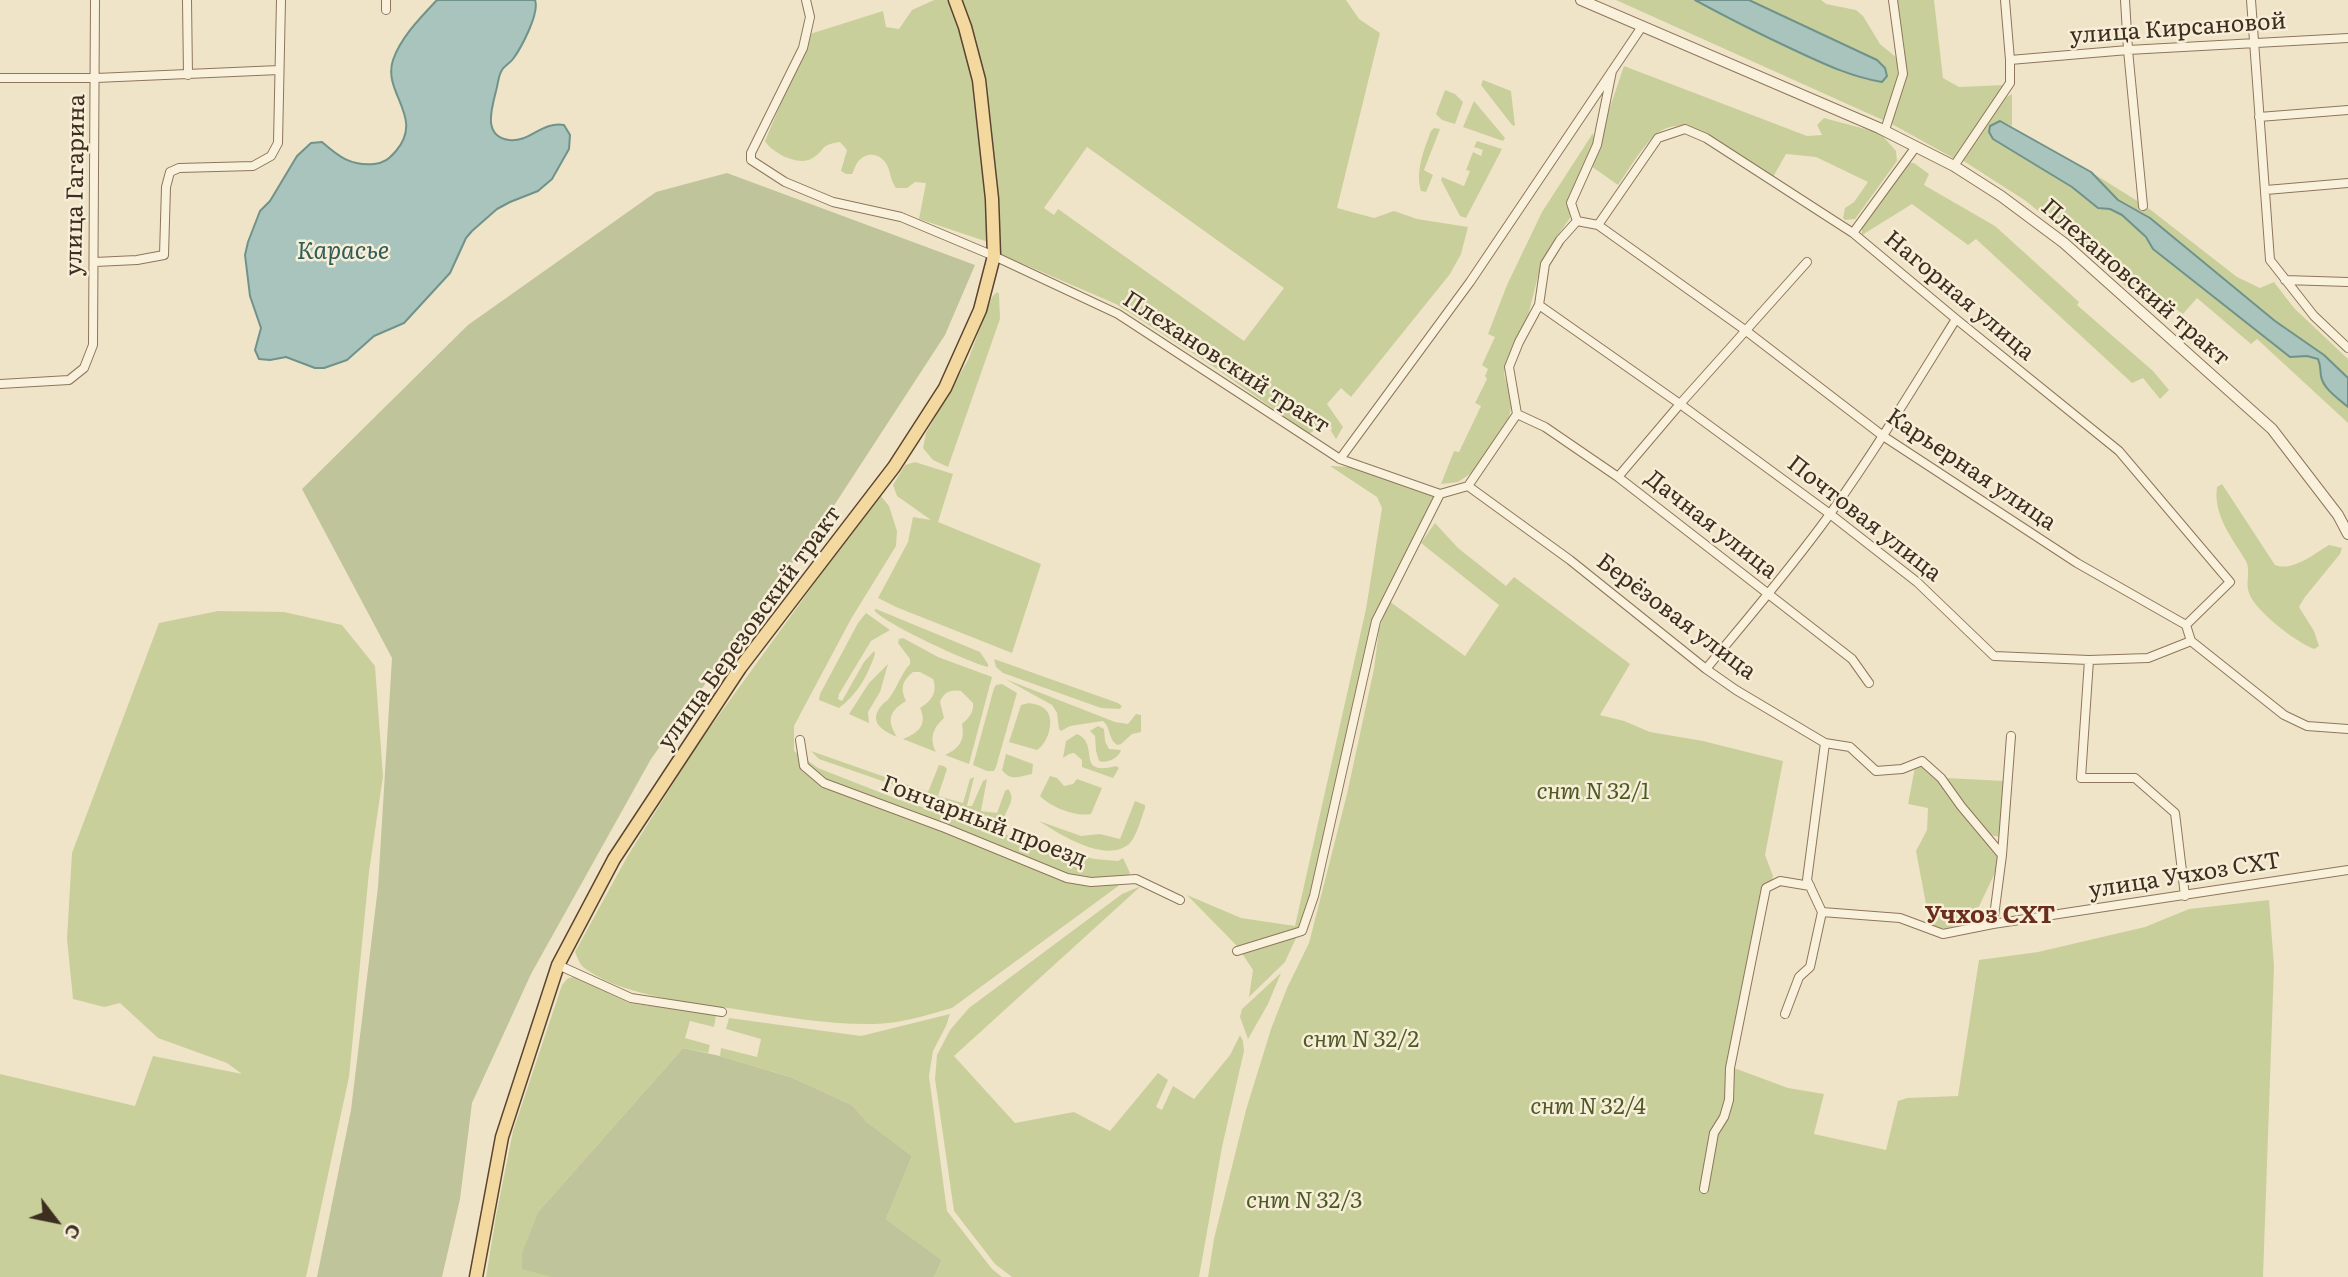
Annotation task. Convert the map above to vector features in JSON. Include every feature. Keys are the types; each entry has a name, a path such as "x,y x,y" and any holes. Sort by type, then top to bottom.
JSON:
{"main road":[{"name":"улица Березовский тракт","path":"476,1277 502,1137 558,965 614,859 740,668 894,467 945,388 980,310 994,256 992,199 979,80 955,0"}],"street":[{"name":"улица Гагарина","path":"0,383 69,380 84,369 93,345 95,0"},
{"path":"187,0 188,75"},
{"path":"95,261 137,260 164,255 166,187 170,172 178,168 253,166 271,156 278,143 281,0"},
{"path":"386,0 386,10"},
{"name":"Плехановский тракт","path":"806,0 810,17 803,48 751,153 751,160 785,182 833,202 901,217 994,256 1118,314 1340,459 1440,494"},
{"name":"Плехановский тракт","path":"1581,0 1885,130 1954,166 2001,196 2064,243 2272,429 2338,515 2348,534"},
{"path":"1885,130 1903,74 1893,0"},
{"path":"1954,166 2010,83 2005,0"},
{"path":"2125,0 2143,206"},
{"path":"2251,0 2270,260 2314,316 2348,348"},
{"path":"1340,459 1470,282 1641,27"},
{"name":"улица Кирсановой","path":"2010,60 2128,50 2348,38"},
{"path":"0,78 96,78 279,71"},
{"path":"1237,951 1302,931 1314,896 1376,621 1440,494 1468,486 1517,414 1509,367 1539,305 1545,264 1560,240 1577,221 1571,203 1597,145 1612,71"},
{"path":"2259,117 2348,110"},
{"name":"Нагорная улица","path":"1598,225 1658,138 1685,129 1706,138 1853,233 2119,451 2230,582 2186,625"},
{"path":"1853,233 1915,148"},
{"path":"2266,190 2348,183"},
{"name":"Карьерная улица","path":"1577,221 1598,225 1745,330 1883,436 2077,563 2186,625"},
{"path":"1618,477 1807,262"},
{"path":"2285,280 2348,282"},
{"name":"Почтовая улица","path":"1539,305 1830,514 1917,582 1994,656 2089,660 2148,659 2191,641"},
{"path":"1706,669 1830,514 1883,436 1956,319"},
{"name":"Дачная улица","path":"1517,414 1545,427 1618,477 1853,659 1869,683"},
{"name":"Берёзовая улица","path":"1468,486 1570,560 1736,690 1825,743 1850,747 1876,771 1902,769 1922,761 1941,778 2002,855"},
{"path":"2186,625 2191,641 2284,715 2307,726 2348,729"},
{"path":"2089,660 2081,778 2135,778 2175,813 2185,896"},
{"path":"1993,924 2002,855 2011,736"},
{"name":"Гончарный проезд","path":"800,740 804,766 824,783 945,828 1067,878 1091,883 1136,879 1180,900"},
{"path":"1785,1014 1798,977 1810,967 1822,912 1807,880 1825,743"},
{"name":"улица Учхоз СХТ","path":"1822,912 1900,918 1943,934 2348,870"},
{"path":"1704,1189 1714,1133 1724,1118 1729,1100 1730,1068 1766,887 1780,881 1810,886"},
{"path":"558,965 631,998 722,1012"}],"green space":[{"path":"934,0 950,0 976,79 985,153 988,242 919,219 926,183 915,182 907,188 896,188 888,167 878,156 865,156 857,163 852,174 846,174 841,171 847,150 840,142 825,147 811,159 799,161 778,153 765,141 810,34 883,11 886,27 899,29 912,10"},
{"path":"962,0 1346,0 1359,19 1380,33 1337,208 1374,218 1394,211 1417,219 1468,227 1461,254 1450,274 1351,397 1341,388 1327,404 1343,427 1336,439 1331,431 1332,427 1324,424 1309,434 1214,367 1116,304 1000,254 985,79","holes":["1087,147 1284,288 1244,341 1058,209 1054,215 1044,208"]},
{"path":"1616,0 1695,0 1819,62 1864,79 1882,82 1887,76 1885,68 1877,60 1749,0 1821,0 1826,4 1856,10 1863,16 1880,44 1897,58 1898,78 1885,121"},
{"path":"1897,0 1934,0 1943,78 1959,87 2005,85 1955,159 1890,123 1906,74"},
{"path":"1624,66 1807,136 1822,135 1817,125 1824,118 1880,133 1896,151 1897,161 1855,219 1845,220 1845,208 1854,202 1868,182 1816,157 1786,154 1773,177 1704,133 1683,126 1667,128 1654,136 1618,185 1591,166 1600,148 1608,113"},
{"path":"1483,80 1511,91 1515,126 1481,85"},
{"path":"1445,90 1455,94 1463,102 1455,124 1442,120 1436,114"},
{"path":"2012,94 2012,126 2000,121 2082,195 2097,206 2122,215 2154,249 2290,357 2307,356 2318,359 2326,387 2348,407 2348,423 2257,339 2251,344 2197,298 2183,314 2151,292 2145,304 2026,201 1962,160 2003,99"},
{"path":"1474,101 1505,138 1503,141 1463,127"},
{"path":"1434,128 1440,129 1424,170 1433,175 1426,192 1421,191 1419,183 1420,168"},
{"path":"1593,133 1594,140 1568,203 1570,218 1549,248 1540,268 1528,316 1506,361 1504,374 1512,403 1508,422 1473,472 1458,482 1441,484 1454,451 1459,452 1481,406 1475,403 1487,379 1485,376 1488,369 1482,365 1495,337 1488,334 1507,285 1542,212"},
{"path":"1477,141 1502,149 1466,218 1460,216 1441,180 1442,177 1464,186 1470,171 1466,170 1473,152 1481,156 1483,150 1474,147"},
{"path":"1909,163 1914,163 1929,174 1924,185 1995,226 2079,302 2077,305 2153,371 2169,390 2160,399 2143,378 2132,383 1976,239 1968,245 1912,204 1862,235 1862,227"},
{"path":"2091,172 2147,207 2237,277 2260,288 2274,282 2294,308 2348,359 2348,378 2324,355 2275,321 2150,218 2118,200"},
{"path":"727,173 975,265 945,335 835,504 651,759 531,974 472,1103 460,1199 442,1277 317,1277 351,1110 378,887 392,658 302,489 468,325 656,192"},
{"path":"997,292 1000,319 948,467 933,460 923,448 926,433 968,360 992,297"},
{"path":"915,462 953,474 938,522 1041,564 1012,653 878,598 908,542 913,517 931,520 897,496 893,485 905,465"},
{"path":"1330,466 1350,467 1435,496 1372,622 1310,897 1299,930 1237,946 1187,895 1241,918 1295,926 1366,609 1382,508 1377,497"},
{"path":"2222,484 2275,565 2282,567 2296,564 2329,545 2342,548 2299,607 2314,631 2319,646 2314,649 2277,625 2253,600 2248,589 2246,561 2225,526 2218,507 2217,487"},
{"path":"881,496 889,506 897,531 896,546 851,619 794,726 794,751 818,768 897,799 998,831 1027,844 1095,859 1118,861 1123,858 1130,873 1117,887 952,1008 903,1021 884,1024 824,1022 682,1001 622,987 587,970 575,952 627,857 698,744 875,500"},
{"path":"1435,523 1458,548 1506,586 1514,577 1630,664 1600,715 1650,732 1703,741 1783,761 1765,855 1773,876 1734,1068 1788,1088 1824,1094 1814,1134 1886,1150 1898,1101 1907,1098 1958,1096 1979,960 2038,952 2145,927 2189,909 2269,900 2274,966 2263,1277 1208,1277 1214,1239 1246,1110 1271,1029 1309,943 1347,794 1374,669 1379,629 1389,601 1465,656 1499,605 1421,543"},
{"path":"874,610 980,652 988,667 909,633 881,616"},
{"path":"218,611 284,612 342,625 375,666 383,776 369,872 349,1077 306,1277 0,1277 0,1074 135,1106 153,1056 242,1074 227,1063 158,1038 120,1003 104,1007 73,999 67,939 72,853 159,623"},
{"path":"866,613 890,630 871,641 838,699 842,701 864,662 874,651 866,677 852,697 839,708 819,700 858,623"},
{"path":"903,638 938,657 992,677 969,764 945,755 960,743 963,735 962,724 973,709 973,703 961,691 948,692 940,702 944,718 933,734 936,752 903,739 920,728 923,719 920,708 934,692 933,679 920,672 913,672 906,678 903,692 906,701 896,708 891,716 897,737 882,729 876,721 878,711 910,664 910,659 898,643 899,639"},
{"path":"994,659 1122,706 1120,709 1101,708 1003,673 996,667"},
{"path":"888,664 880,692 868,712 869,723 849,714 869,683"},
{"path":"1005,679 1115,722 1128,724 1136,714 1141,715 1141,732 1132,734 1117,745 1103,721 1070,726 1061,731 1057,713 1052,705"},
{"path":"1002,684 1017,693 996,767 994,771 987,771 973,765 994,688"},
{"path":"1029,703 1043,708 1050,719 1047,737 1037,750 1009,742 1021,705"},
{"path":"1098,726 1104,729 1109,749 1121,750 1118,756 1109,761 1099,761 1095,736 1090,731"},
{"path":"1077,734 1084,739 1092,763 1096,767 1119,768 1113,778 1082,767 1082,760 1074,753 1063,758 1066,741"},
{"path":"811,751 928,792 939,765 944,766 947,769 938,796 963,803 970,779 974,777 967,806 972,806 983,781 987,779 981,811 997,813 1008,789 1010,803 1004,817 992,819 819,759"},
{"path":"1006,754 1033,764 1032,774 1016,777 1005,774 1002,770"},
{"path":"1922,764 1939,780 2002,858 1973,919 1946,929 1927,925 1929,920 1916,851 1927,830 1928,808 1908,804 1915,767"},
{"path":"1050,776 1057,778 1064,786 1073,784 1077,779 1102,788 1091,814 1064,810 1040,796"},
{"path":"1946,778 2004,781 2001,837 1989,835 1961,804"},
{"path":"1135,801 1145,805 1145,808 1132,840 1120,849 1109,851 1083,845 1039,821 1081,836 1100,834 1120,839"},
{"path":"1141,886 954,1056 1015,1123 1074,1112 1110,1131 1158,1073 1168,1080 1156,1107 1162,1110 1173,1086 1194,1099 1230,1055 1240,1035 1244,1051 1222,1147 1199,1277 1012,1277 995,1264 954,1211 935,1079 937,1055 950,1030 969,1008 1122,894"},
{"path":"1297,936 1285,962 1249,997 1253,970 1241,952"},
{"path":"1281,973 1268,1004 1248,1039 1240,1017 1242,1009"},
{"path":"575,977 629,1003 716,1015 714,1027 690,1021 685,1038 710,1045 708,1053 683,1048 539,1211 552,1277 486,1277 513,1131 562,985 568,978"},
{"path":"950,1014 933,1051 929,1076 947,1211 992,1269 1002,1277 934,1277 942,1260 886,1219 912,1156 867,1122 852,1105 793,1078 720,1056 721,1048 757,1057 761,1039 726,1029 729,1018 861,1036"},
{"path":"683,1048 793,1078 852,1105 867,1122 912,1156 886,1219 942,1260 934,1277 552,1277 522,1269 522,1253 539,1211"}],"water":[{"name":"Карасье","path":"437,0 535,0 535,13 525,39 500,75 491,113 492,127 501,137 516,140 549,126 564,125 570,135 569,149 552,179 538,191 497,209 472,231 450,273 404,323 374,336 347,360 324,368 315,368 286,357 259,359 255,350 261,328 250,296 245,255 260,211 270,201 297,156 311,143 322,142 334,152 359,164 384,162 396,151 404,139 406,127 405,116 393,83 393,60 406,35"},
{"path":"1695,0 1749,0 1877,60 1885,68 1887,76 1882,82 1837,69"},
{"path":"2000,121 2091,172 2118,200 2150,218 2275,321 2324,355 2348,378 2348,407 2322,381 2318,359 2307,356 2290,357 2153,249 2146,237 2122,215 2110,209 2098,208 2072,187 1993,139 1989,132 1990,126"}],"district":[{"name":"Учхоз СХТ","path":"1990,916"}],"park label":[{"name":"снт N 32/1","path":"1593,792"},
{"name":"снт N 32/2","path":"1361,1040"},
{"name":"снт N 32/4","path":"1588,1107"},
{"name":"снт N 32/3","path":"1304,1201"}]}
